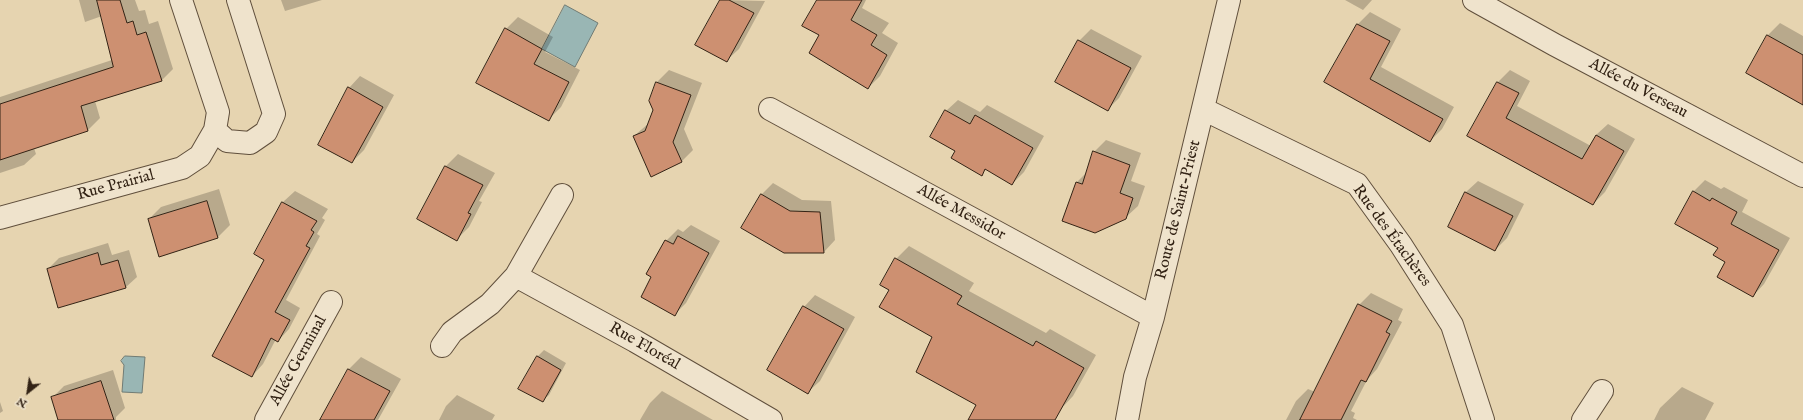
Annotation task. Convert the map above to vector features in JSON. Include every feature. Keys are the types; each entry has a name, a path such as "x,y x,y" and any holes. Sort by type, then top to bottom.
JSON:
{"street":[{"name":"Rue Prairial","path":"0,218 182,168 200,156 215,130 218,112 181,0"},
{"path":"215,130 227,141 250,142 266,132 274,114 238,0"},
{"name":"Route de Saint-Priest","path":"1127,420 1135,377 1153,317 1229,0"},
{"name":"Allée du Verseau","path":"1474,0 1555,45 1803,176"},
{"name":"Allée Messidor","path":"770,109 1153,317"},
{"name":"Rue des Étachères","path":"1203,109 1357,184 1401,245 1452,325 1483,420"},
{"path":"442,346 452,332 490,304 516,276 562,195"},
{"name":"Rue Floréal","path":"516,276 635,341 770,420"},
{"name":"Allée Germinal","path":"266,420 331,302"},
{"path":"1583,420 1602,391"}],"water":[{"path":"565,5 598,23 575,67 542,49"},
{"path":"125,356 145,357 142,393 122,392 124,365 121,361"}],"building":[{"path":"97,0 120,0 127,23 133,21 137,35 146,32 162,81 81,106 88,131 0,160 0,104 113,67"},
{"path":"720,0 729,0 754,13 727,62 695,45"},
{"path":"817,0 862,0 851,20 877,35 871,45 887,55 868,89 809,53 819,35 802,26"},
{"path":"1357,24 1390,41 1370,79 1443,119 1430,142 1324,82"},
{"path":"505,28 542,49 534,64 569,82 549,121 476,83"},
{"path":"1767,35 1803,55 1803,105 1746,73"},
{"path":"1078,40 1131,68 1108,111 1055,82"},
{"path":"656,82 691,95 673,142 682,162 651,177 633,136 645,131 653,110 649,101"},
{"path":"1497,82 1519,93 1506,118 1582,159 1596,135 1624,151 1593,205 1467,136"},
{"path":"348,87 383,107 352,163 318,145"},
{"path":"945,110 970,124 975,115 1033,148 1012,185 985,169 982,176 951,158 955,151 930,137"},
{"path":"1093,151 1130,165 1120,193 1133,198 1126,219 1095,233 1062,221 1076,182 1082,184"},
{"path":"445,166 483,185 468,213 471,214 457,241 417,219"},
{"path":"1693,191 1710,201 1712,198 1737,212 1731,224 1779,250 1753,297 1717,277 1725,262 1713,255 1718,248 1675,224"},
{"path":"1465,192 1513,216 1495,251 1448,227"},
{"path":"761,194 790,211 820,212 824,253 784,253 741,228"},
{"path":"207,201 218,238 159,257 148,219"},
{"path":"282,202 317,221 311,230 314,232 306,246 310,248 275,312 290,320 278,342 271,338 252,377 212,356 264,260 254,254"},
{"path":"678,236 709,253 675,316 641,297 651,277 646,274 665,240 673,244"},
{"path":"98,253 101,265 118,260 126,288 58,308 47,269"},
{"path":"895,258 962,296 957,304 1033,346 1036,341 1084,368 1055,420 968,420 976,405 916,372 932,337 879,307 889,290 880,285"},
{"path":"1358,304 1392,321 1386,332 1390,334 1366,382 1361,380 1341,420 1300,420"},
{"path":"803,306 844,329 808,394 767,370"},
{"path":"537,356 561,370 543,402 518,389"},
{"path":"348,369 390,391 374,420 320,420"},
{"path":"101,381 114,420 58,420 51,397"}]}
